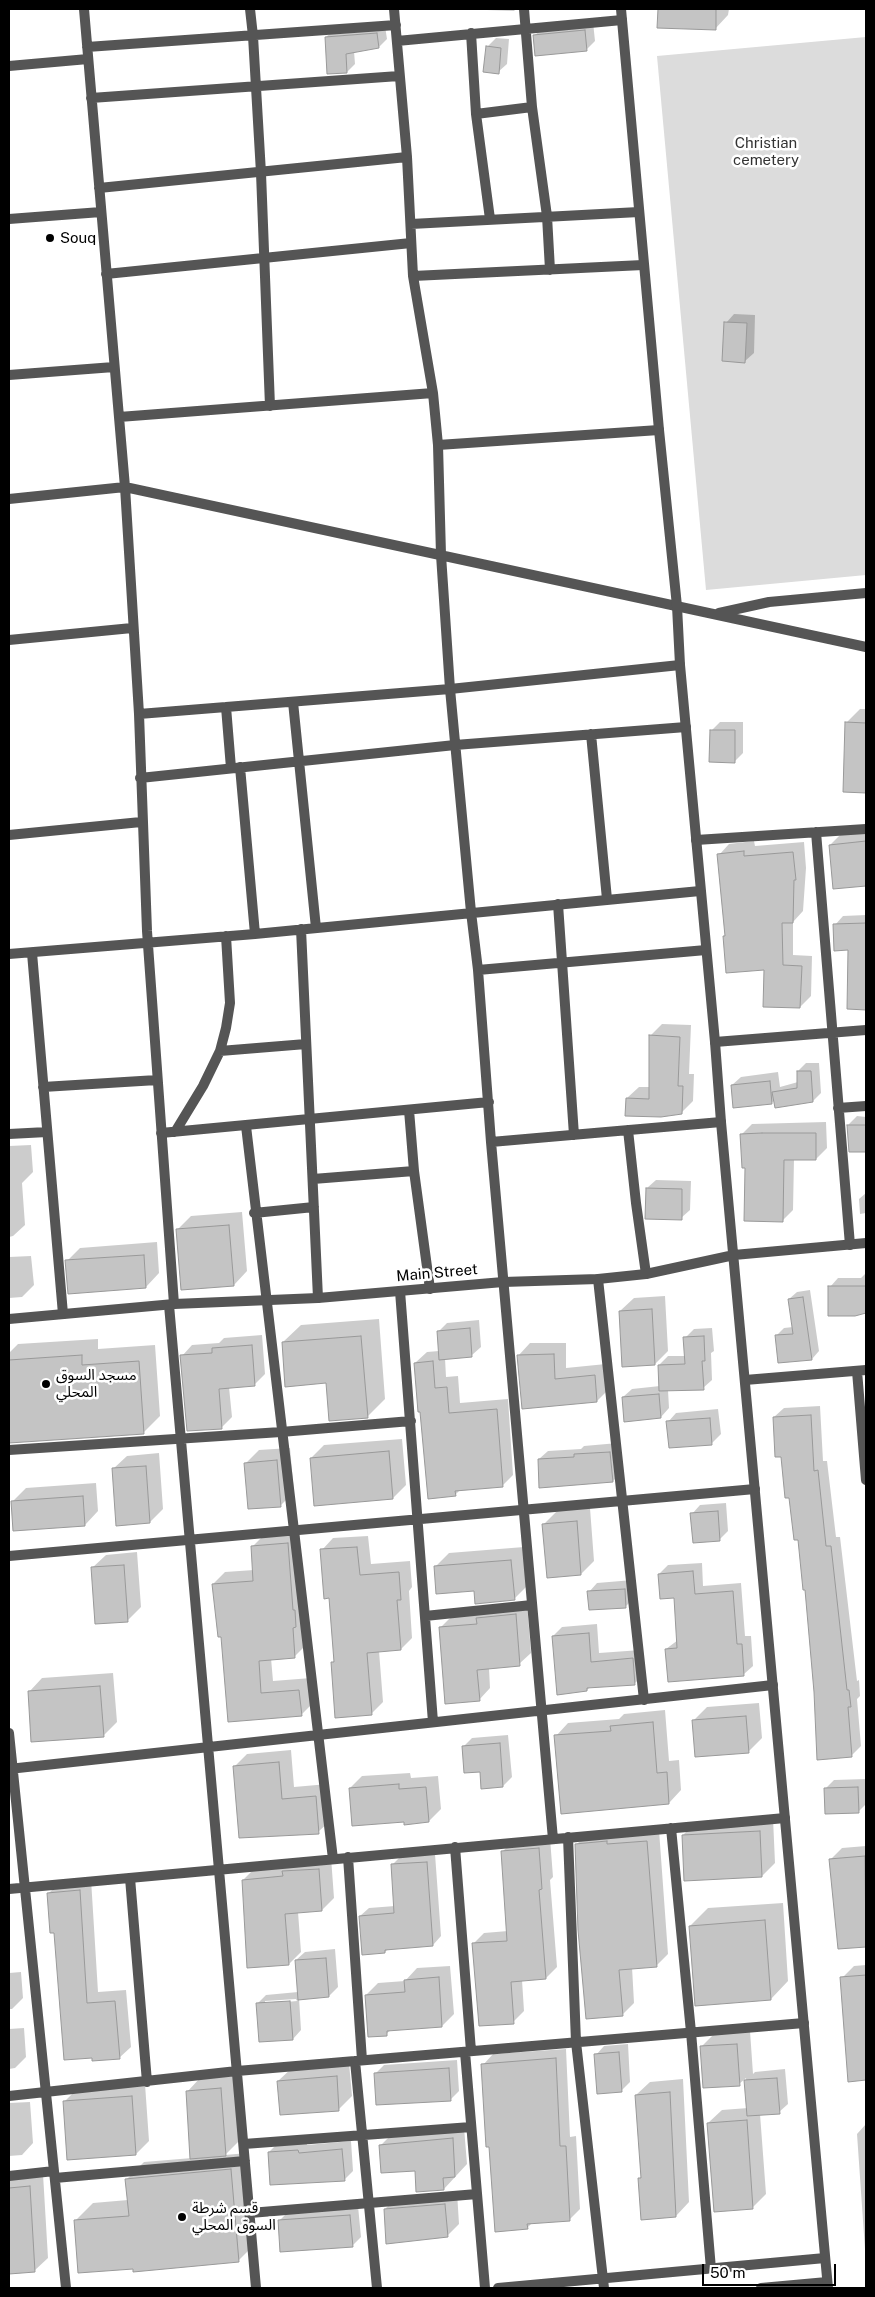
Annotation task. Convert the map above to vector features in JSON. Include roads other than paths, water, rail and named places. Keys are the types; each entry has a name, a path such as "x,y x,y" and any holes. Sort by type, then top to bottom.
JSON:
{"street":[{"path":"84,9 125,487 132,628 139,714 140,778 148,944 181,1438 256,2288"},
{"path":"250,9 261,173 270,406"},
{"path":"394,9 407,157 413,276 433,394 438,445 441,555 450,689 478,970 540,1710 553,1839"},
{"path":"524,9 532,107 547,216 550,270"},
{"path":"621,9 643,265 677,606 680,665 700,891 827,2285 761,2288"},
{"path":"397,41 622,20"},
{"path":"87,47 396,26"},
{"path":"471,33 476,114 490,219"},
{"path":"9,66 88,59"},
{"path":"91,98 399,76"},
{"path":"476,114 532,107"},
{"path":"99,188 407,157"},
{"path":"9,219 101,212"},
{"path":"411,224 639,212"},
{"path":"106,274 411,243"},
{"path":"413,276 643,265"},
{"path":"9,375 114,367"},
{"path":"119,417 433,394"},
{"path":"438,445 659,430"},
{"path":"9,499 125,487 866,647"},
{"path":"714,614 769,602 866,593"},
{"path":"9,635 9,640 132,628"},
{"path":"139,714 450,689 680,665"},
{"path":"293,702 316,928"},
{"path":"226,707 236,768 255,934"},
{"path":"140,778 455,745 686,727"},
{"path":"591,734 607,899"},
{"path":"9,835 142,822"},
{"path":"696,840 866,829"},
{"path":"816,832 850,1245"},
{"path":"9,954 148,944 700,891"},
{"path":"558,904 574,1135"},
{"path":"301,929 318,1298"},
{"path":"175,1132 203,1086 220,1051 226,1028 230,1003 226,936"},
{"path":"478,970 706,950"},
{"path":"32,953 63,1314"},
{"path":"715,1042 866,1030"},
{"path":"220,1051 306,1044"},
{"path":"43,1087 157,1080"},
{"path":"161,1133 489,1102"},
{"path":"838,1108 866,1106"},
{"path":"408,1110 430,1289"},
{"path":"491,1142 721,1122"},
{"path":"246,1126 254,1213 333,1859"},
{"path":"628,1130 646,1274"},
{"path":"9,1134 47,1132"},
{"path":"312,1179 414,1171"},
{"path":"254,1213 314,1207"},
{"name":"Main Street","path":"9,1319 172,1305 265,1299 318,1298 504,1282 598,1279 646,1274 734,1255 866,1244"},
{"path":"598,1279 644,1700"},
{"path":"400,1291 433,1722"},
{"path":"745,1380 861,1371 866,1480"},
{"path":"9,1450 281,1432 411,1421"},
{"path":"9,1556 524,1511 755,1488"},
{"path":"425,1616 532,1605"},
{"path":"10,1769 773,1685"},
{"path":"9,1733 10,1769 25,1888 66,2288"},
{"path":"9,1889 785,1818"},
{"path":"671,1828 692,2032 711,2269"},
{"path":"568,1837 576,2042 604,2283"},
{"path":"455,1847 471,2127 485,2288"},
{"path":"348,1857 362,2136 377,2288"},
{"path":"130,1878 147,2082"},
{"path":"9,2096 237,2071 804,2023"},
{"path":"244,2144 471,2127"},
{"path":"9,2176 55,2175 245,2161"},
{"path":"250,2213 477,2194"},
{"path":"498,2288 604,2283 711,2269 825,2258"}],"place":[{"name":"Souq","path":"50,238"},
{"name":"مسجد السوق المحلي","path":"46,1384"},
{"name":"قسم شرطة السوق المحلي","path":"182,2217"}],"park label":[{"name":"Christian cemetery","path":"766,152"}]}
